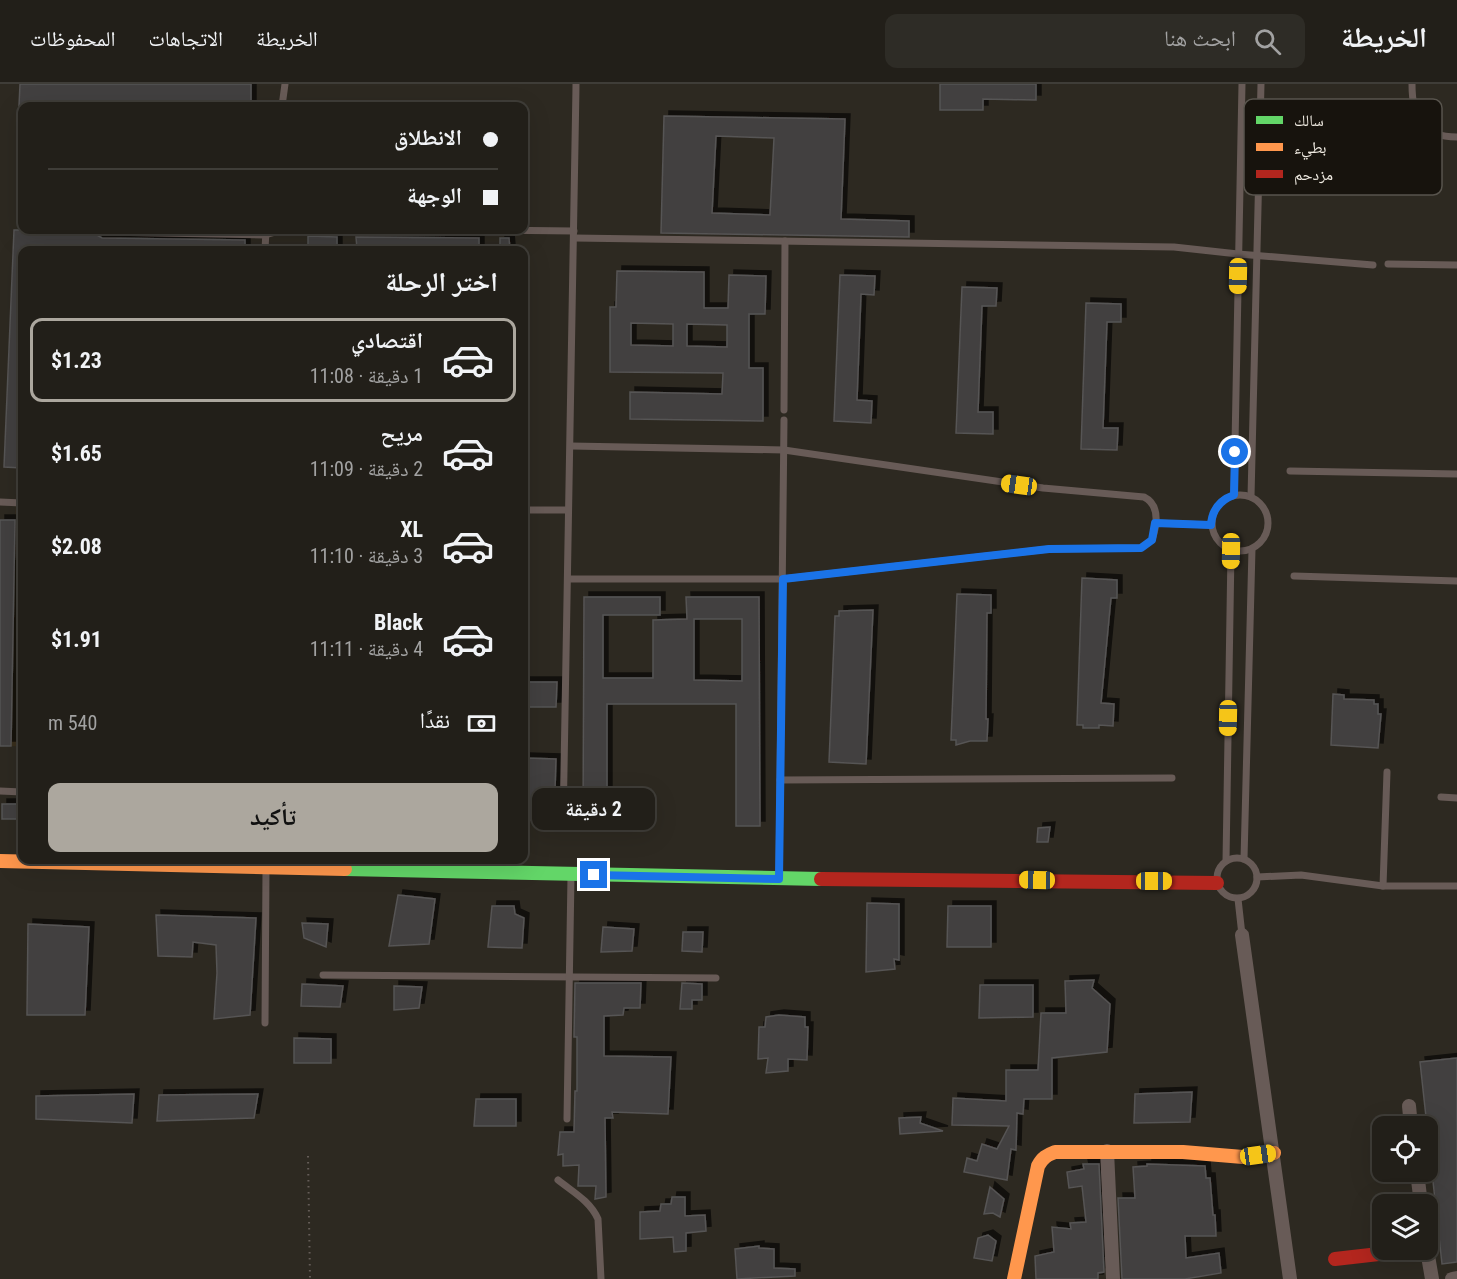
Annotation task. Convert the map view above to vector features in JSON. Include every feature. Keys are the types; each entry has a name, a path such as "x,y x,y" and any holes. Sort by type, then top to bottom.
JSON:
{"street":[{"path":"0,861 18,861"},
{"path":"294,864 779,879 1217,883"},
{"path":"1242,935 1290,1279"},
{"path":"1408,1106 1410,1116"},
{"path":"1107,1151 1113,1279"},
{"path":"1014,1279 1036,1174 1042,1159 1055,1152 1183,1152 1243,1157 1274,1153"},
{"path":"1335,1259 1372,1255"},
{"path":"1429,1260 1432,1279"},
{"path":"1452,1279 1457,1278"}],"lane":[{"path":"283,102 285,84"},
{"path":"563,827 576,84"},
{"path":"1234,495 1242,84"},
{"path":"1261,84 1261,99"},
{"path":"1442,135 1457,137"},
{"path":"1251,497 1258,195"},
{"path":"528,233 785,241 1174,247 1372,265"},
{"path":"783,410 785,241"},
{"path":"1388,264 1457,265"},
{"path":"779,879 784,420"},
{"path":"569,579 783,579 1049,549 1141,548 1152,540 1155,523 1155,507 1144,497 1043,488 784,450 571,446"},
{"path":"1290,471 1457,474"},
{"path":"1234,495 1251,497 1262,506 1268,519 1263,540 1252,549 1231,551 1219,543 1212,532 1212,518 1217,506 1227,497 1234,495"},
{"path":"0,502 18,503"},
{"path":"528,510 568,510"},
{"path":"1155,523 1211,525"},
{"path":"1244,859 1252,549"},
{"path":"1226,861 1231,551"},
{"path":"1294,576 1457,581"},
{"path":"1383,886 1387,772"},
{"path":"780,780 1172,778"},
{"path":"0,791 18,792"},
{"path":"1441,797 1457,798"},
{"path":"1236,858 1244,859 1250,863 1257,876 1254,889 1238,899 1224,894 1217,883 1219,869 1226,861 1236,858"},
{"path":"265,1023 266,864"},
{"path":"567,1119 571,874"},
{"path":"1257,876 1301,875 1383,886 1457,886"},
{"path":"1238,899 1242,935"},
{"path":"323,975 716,978"},
{"path":"558,1180 587,1202 598,1219 601,1279"}],"path":[{"path":"308,1156 310,1279"}],"shaded area":[{"path":"16,493 18,493 18,747 11,746"}],"building":[{"path":"20,84 251,84 251,102 19,102"},
{"path":"940,84 1036,84 1036,100 983,99 983,110 940,110"},
{"path":"664,116 845,119 841,219 909,221 909,237 661,233","holes":["716,136 774,138 770,215 712,213"]},
{"path":"14,230 18,230 18,234 97,234 102,238 245,240 245,246 18,246 18,468 4,467"},
{"path":"308,236 337,237 337,246 308,246"},
{"path":"356,237 479,238 479,246 357,246"},
{"path":"500,238 509,238 510,246 500,246"},
{"path":"617,271 704,272 704,308 728,308 729,275 766,276 765,314 749,314 749,368 763,368 763,421 630,419 630,392 722,394 723,373 610,372 610,307 616,307","holes":["631,323 673,324 673,346 631,345","687,324 727,325 727,347 687,346"]},
{"path":"840,275 875,276 874,295 861,294 857,400 872,401 871,423 834,421"},
{"path":"962,287 997,288 996,306 982,306 978,412 993,412 993,434 956,433"},
{"path":"1086,303 1121,304 1121,322 1107,322 1103,428 1118,428 1117,450 1081,449"},
{"path":"0,520 15,520 11,746 0,746"},
{"path":"1082,578 1117,580 1117,598 1111,598 1101,703 1114,704 1113,726 1099,725 1099,728 1083,728 1083,725 1077,725"},
{"path":"957,594 991,595 991,613 987,613 987,741 970,741 956,745 956,740 951,740"},
{"path":"584,597 660,597 660,615 603,615 603,678 653,678 653,620 687,619 686,597 759,597 760,826 736,826 736,704 607,704 607,821 583,821","holes":["694,619 742,619 742,681 694,680"]},
{"path":"873,610 866,764 829,762 835,616 839,616 839,611"},
{"path":"528,682 557,682 556,707 528,707"},
{"path":"1333,694 1344,695 1344,699 1374,700 1374,704 1378,704 1378,714 1381,714 1378,748 1331,745"},
{"path":"528,758 556,759 554,820 528,820"},
{"path":"2,804 18,804 18,819 2,819"},
{"path":"1050,827 1048,842 1037,842 1038,828"},
{"path":"398,895 435,899 429,944 389,946"},
{"path":"867,903 899,904 899,960 894,959 895,969 866,972"},
{"path":"492,906 514,906 515,914 524,918 522,948 488,947"},
{"path":"948,906 991,906 991,947 947,947"},
{"path":"156,915 256,918 250,1015 214,1019 216,945 193,942 192,957 158,956"},
{"path":"302,923 328,924 326,947 304,938"},
{"path":"28,924 89,927 85,1015 27,1015"},
{"path":"603,927 634,929 632,951 601,952"},
{"path":"683,932 703,932 702,952 682,951"},
{"path":"1094,980 1092,988 1110,1004 1107,1052 1052,1058 1052,1099 1024,1099 1023,1114 1017,1113 1016,1150 1011,1149 1007,1180 964,1172 967,1158 977,1161 982,1144 997,1149 1009,1126 952,1125 953,1098 1006,1101 1006,1070 1038,1070 1041,1013 1066,1013 1065,981"},
{"path":"575,983 641,983 640,1008 624,1008 623,1015 604,1016 604,1056 671,1057 668,1114 612,1112 613,1118 605,1118 606,1197 595,1199 596,1186 578,1186 579,1165 563,1166 563,1154 558,1155 560,1132 574,1132 575,1091 577,1091 577,1037 574,1037"},
{"path":"682,983 702,984 702,1000 692,1000 692,1009 680,1009"},
{"path":"302,984 343,986 340,1007 301,1006"},
{"path":"980,985 1033,985 1033,1017 979,1018"},
{"path":"394,986 422,987 419,1008 394,1010"},
{"path":"779,1015 805,1017 805,1027 808,1027 807,1060 788,1059 788,1071 766,1073 768,1058 758,1059 759,1027 765,1027 766,1017"},
{"path":"294,1038 331,1039 331,1063 294,1063"},
{"path":"1457,1058 1457,1262 1442,1264 1438,1227 1438,1194 1434,1194 1433,1182 1438,1182 1438,1116 1426,1116 1420,1062"},
{"path":"1192,1092 1190,1122 1134,1123 1135,1094"},
{"path":"134,1094 132,1123 36,1119 36,1096"},
{"path":"258,1094 254,1118 157,1121 159,1095"},
{"path":"476,1099 516,1099 516,1126 474,1126"},
{"path":"921,1117 920,1123 943,1131 900,1134 899,1118"},
{"path":"1083,1164 1099,1164 1104,1272 1098,1273 1098,1279 1036,1279 1035,1256 1054,1252 1052,1227 1071,1229 1070,1223 1086,1222 1082,1186 1069,1188 1067,1172 1084,1169"},
{"path":"1147,1164 1205,1166 1206,1178 1210,1178 1216,1236 1185,1236 1186,1258 1219,1253 1221,1273 1185,1279 1122,1279 1118,1198 1135,1198 1133,1167 1147,1166"},
{"path":"990,1187 1004,1199 1000,1217 993,1213 984,1214"},
{"path":"672,1197 685,1197 685,1216 705,1215 706,1231 686,1233 686,1251 674,1252 673,1237 640,1239 640,1212 660,1211 661,1204 671,1204"},
{"path":"988,1235 996,1241 992,1261 974,1258 978,1238"},
{"path":"759,1246 759,1248 774,1249 774,1268 795,1269 795,1276 737,1279 735,1249"}],"traffic: fast":[{"path":"345,869 821,879"}],"traffic: slow":[{"path":"0,861 18,861"},
{"path":"129,864 345,869"},
{"path":"1014,1279 1038,1166 1050,1154 1055,1152 1183,1152 1243,1157 1274,1153"}],"traffic: jam":[{"path":"821,879 1217,883"},
{"path":"1335,1259 1372,1255"}],"route":[{"path":"594,875 779,879 783,579 1049,549 1141,548 1152,540 1155,523 1211,525 1217,506 1227,497 1234,495 1235,452"}]}
